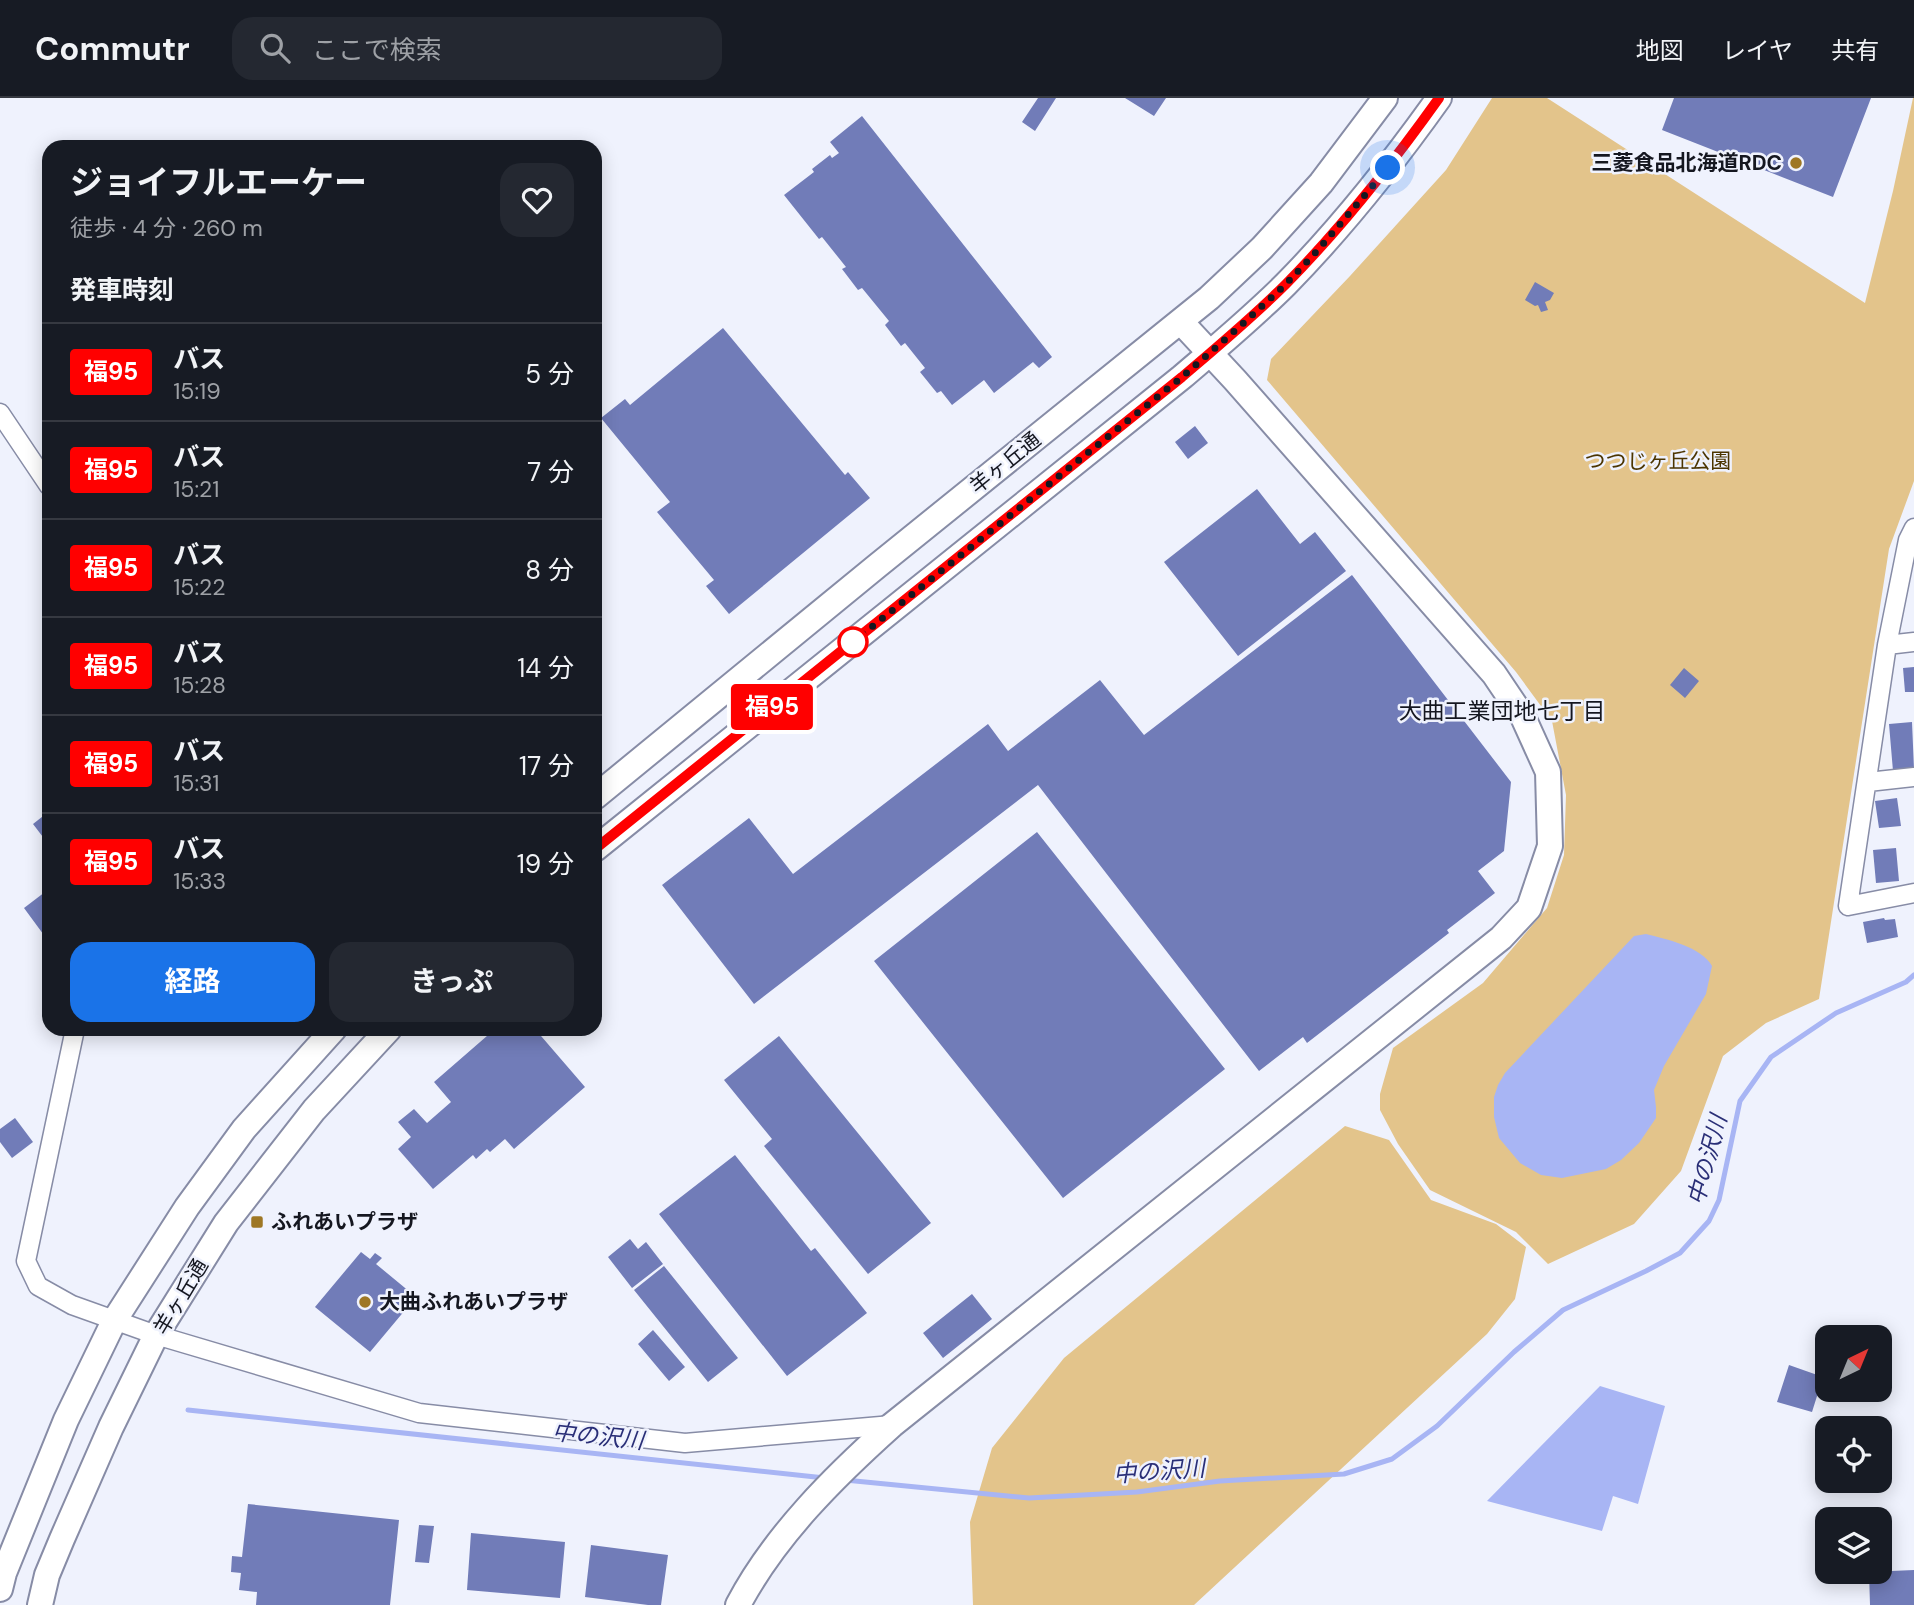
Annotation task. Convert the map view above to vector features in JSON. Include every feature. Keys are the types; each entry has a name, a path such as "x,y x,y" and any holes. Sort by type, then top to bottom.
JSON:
{"main road":[{"name":"羊ヶ丘通","path":"602,791 1209,298 1262,248 1321,183 1385,98"},
{"name":"羊ヶ丘通","path":"602,843 1210,353 1285,285 1317,251 1364,198 1439,98"},
{"path":"738,1605 774,1548 858,1455 892,1425 1501,938 1529,908 1550,846 1548,772 1523,717 1494,674 1181,322"},
{"name":"羊ヶ丘通","path":"0,1589 66,1420 114,1321 187,1207 244,1129 327,1036"},
{"name":"羊ヶ丘通","path":"40,1605 47,1575 100,1452 156,1335 226,1223 314,1110 383,1036"}],"street":[{"path":"0,413 42,476"},
{"path":"1914,528 1908,540 1888,645 1848,906 1914,893"},
{"path":"1888,645 1914,642"},
{"path":"1868,782 1914,777"},
{"path":"74,1036 26,1261 38,1286 72,1305 156,1335 419,1413 685,1443 892,1425"}],"green space":[{"name":"つつじヶ丘公園","path":"1492,98 1547,98 1865,303 1914,98 1914,481 1889,549 1819,999 1766,1023 1723,1056 1681,1171 1634,1224 1548,1264 1516,1232 1430,1190 1398,1144 1380,1110 1380,1094 1393,1048 1483,983 1547,908 1564,855 1566,795 1552,721 1516,672 1267,380 1271,359 1446,170"},
{"path":"1345,1126 1389,1140 1431,1200 1496,1224 1526,1247 1515,1299 1487,1334 1194,1605 973,1605 970,1522 992,1448 1064,1358"}],"water":[{"path":"1646,934 1692,949 1712,966 1706,994 1664,1066 1654,1090 1656,1118 1639,1143 1621,1160 1606,1169 1562,1178 1541,1175 1520,1163 1499,1138 1494,1117 1494,1097 1498,1085 1505,1073 1634,936"},
{"path":"1600,1386 1665,1406 1638,1504 1613,1496 1602,1531 1487,1501"}],"building":[{"path":"1038,98 1056,98 1035,131 1022,122"},
{"path":"1125,98 1166,98 1154,116"},
{"name":"三菱食品北海道RDC","path":"1674,98 1871,98 1833,197 1662,130"},
{"path":"862,116 1052,357 1039,368 1033,362 994,393 984,380 952,405 941,391 937,393 920,372 925,368 905,343 901,346 885,325 889,321 862,288 858,290 842,269 846,267 822,237 819,239 784,195 814,172 812,169 830,155 832,158 839,153 830,142"},
{"path":"1535,282 1554,293 1550,300 1545,302 1548,310 1541,312 1538,305 1525,300"},
{"path":"723,328 845,475 848,472 870,498 729,614 706,586 714,580 657,512 670,502 602,419 625,399 630,405"},
{"path":"1195,426 1208,443 1188,459 1175,442"},
{"path":"1257,489 1300,544 1315,532 1346,571 1238,656 1164,562"},
{"path":"1352,575 1511,782 1504,851 1478,871 1495,893 1447,930 1449,933 1307,1043 1303,1037 1259,1071 1038,785 754,1004 662,885 749,818 793,874 988,724 1008,751 1100,680 1144,735"},
{"path":"1914,667 1914,692 1905,692 1903,668"},
{"path":"1684,668 1699,681 1685,698 1670,685"},
{"path":"1912,722 1914,769 1893,771 1889,724"},
{"path":"1897,798 1901,826 1879,828 1875,801"},
{"path":"42,817 42,836 33,824"},
{"path":"1037,832 1225,1069 1063,1198 874,961"},
{"path":"1896,848 1899,881 1876,883 1873,850"},
{"path":"42,894 42,932 24,908"},
{"path":"1895,919 1898,937 1867,943 1863,922"},
{"path":"487,1036 541,1036 585,1087 514,1149 505,1139 490,1152 487,1149 476,1159 473,1155 433,1189 398,1149 411,1137 398,1122 414,1109 427,1123 451,1102 434,1082"},
{"path":"779,1036 931,1223 868,1274 764,1146 772,1139 724,1080"},
{"path":"15,1118 33,1142 12,1158 0,1142 0,1129"},
{"path":"735,1155 811,1251 815,1248 867,1313 787,1376 659,1214"},
{"path":"630,1239 638,1249 646,1242 663,1264 632,1288 608,1257"},
{"name":"大曲ふれあいプラザ","path":"361,1252 370,1259 375,1253 382,1258 376,1264 416,1297 370,1352 315,1307"},
{"path":"664,1266 738,1358 708,1382 634,1290"},
{"path":"972,1294 992,1319 943,1358 923,1333"},
{"path":"653,1330 685,1367 669,1381 638,1344"},
{"path":"1789,1365 1815,1374 1815,1402 1812,1412 1777,1402"},
{"path":"248,1504 399,1520 390,1605 256,1605 257,1592 239,1590 241,1573 231,1572 232,1556 242,1557"},
{"path":"419,1525 434,1526 429,1563 415,1562"},
{"path":"471,1533 565,1542 560,1598 467,1590"},
{"path":"591,1545 668,1555 661,1605 585,1597"},
{"path":"1914,1570 1914,1605 1870,1605 1869,1584 1892,1584 1892,1571"}],"waterway":[{"name":"中の沢川","path":"845,1480 1029,1498 1137,1492 1220,1481 1344,1474 1392,1459 1437,1426 1514,1352 1563,1310 1680,1253 1709,1221 1719,1200 1740,1101 1771,1057 1836,1013 1906,982 1914,975"},
{"name":"中の沢川","path":"188,1410 825,1478"}],"bus line":[{"name":"福95","path":"602,843 1182,377 1238,328 1285,285 1364,198 1439,98"}],"place":[{"name":"三菱食品北海道RDC","path":"1796,163"},
{"name":"ふれあいプラザ","path":"257,1222"},
{"name":"大曲ふれあいプラザ","path":"365,1302"}],"district":[{"name":"大曲工業団地七丁目","path":"1502,711"}],"route":[{"path":"853,642 1182,377 1238,328 1317,251 1388,168"}]}
